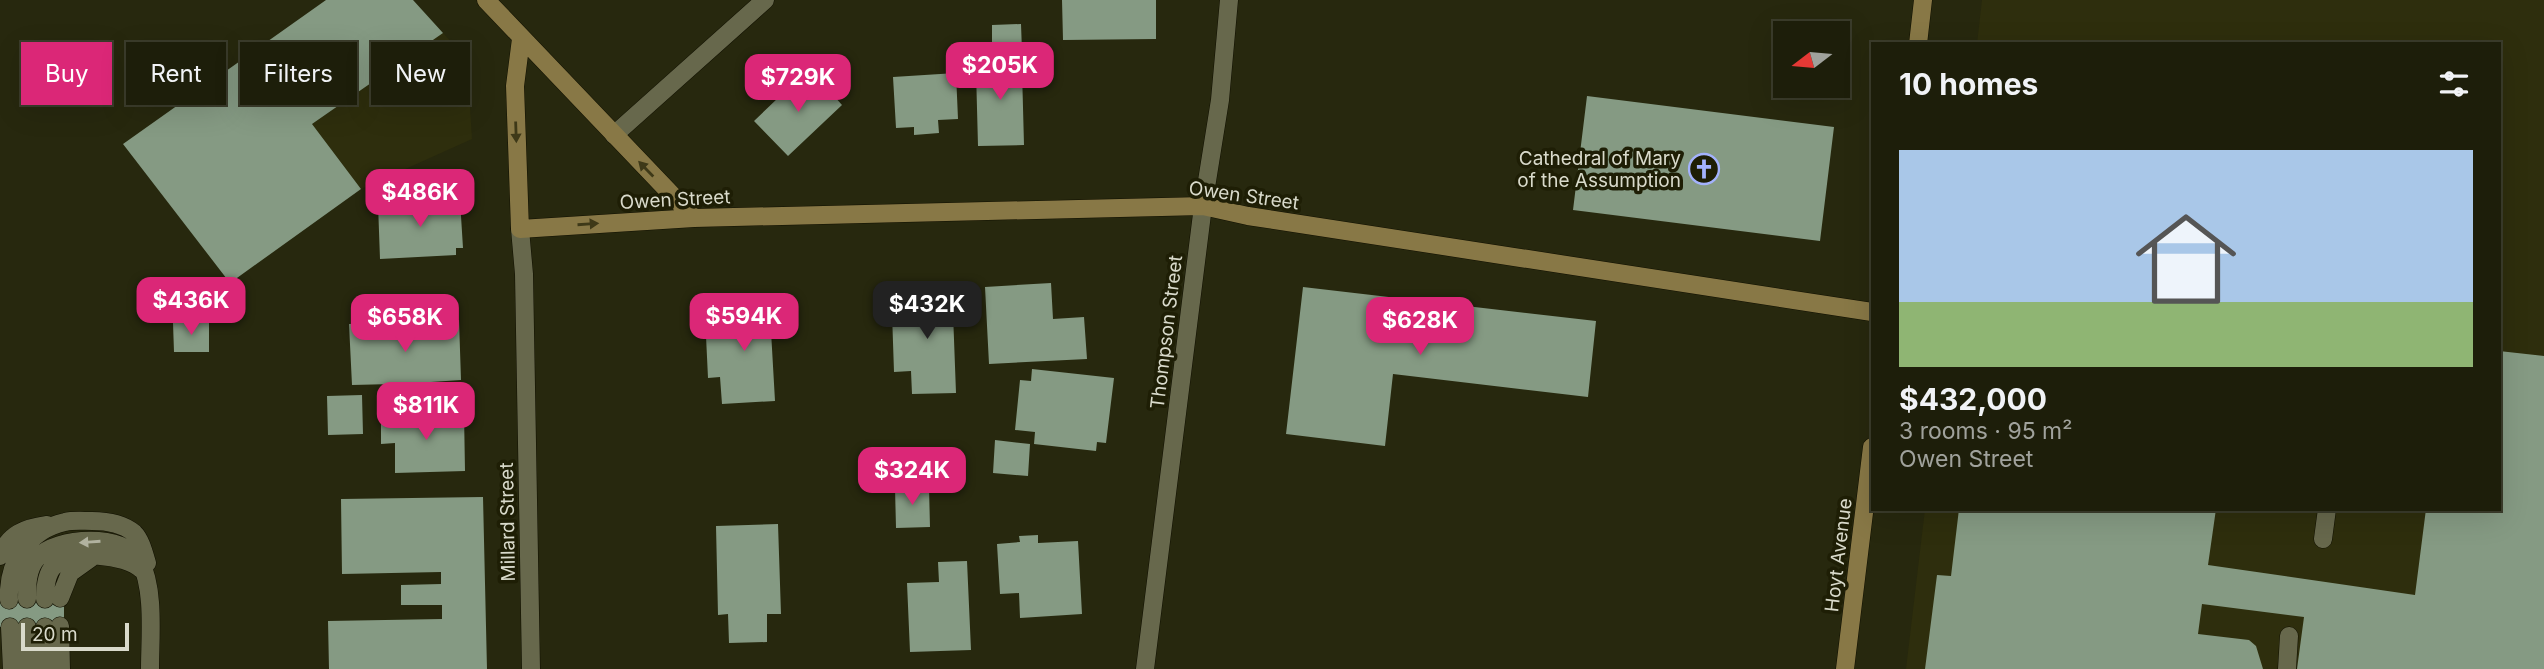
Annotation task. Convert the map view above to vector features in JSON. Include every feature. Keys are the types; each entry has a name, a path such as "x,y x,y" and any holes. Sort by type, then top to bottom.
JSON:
{"street":[{"path":"486,0 694,218"},
{"path":"614,135 765,0"},
{"name":"Thompson Street","path":"1144,669 1203,206 1220,100 1229,0"},
{"path":"1918,42 1923,0"},
{"name":"Millard Street","path":"521,39 514,86 524,274 531,669"},
{"name":"Owen Street","path":"520,229 694,218 1203,206 1248,216 1871,312"},
{"name":"Hoyt Avenue","path":"1845,669 1871,455"},
{"path":"2323,539 2327,511"},
{"path":"35,599 10,576 23,547 36,535 64,522"},
{"path":"0,556 7,543 22,530 64,522 109,523 135,534 147,561 150,669"},
{"path":"35,599 29,571 42,553 64,545 101,541 120,544 137,557 145,577 149,601"},
{"path":"35,599 53,567 66,560 97,555 127,560 137,566 145,577"},
{"path":"12,669 36,626"},
{"path":"28,669 36,626"},
{"path":"36,626 46,669"},
{"path":"36,626 61,669"},
{"path":"2287,669 2289,636"}],"shaded area":[{"path":"1982,0 2544,0 2544,669 1906,669 1925,511 2501,511 2501,42 1977,42"},
{"path":"443,33 451,42 430,42"},
{"path":"371,83 371,105 470,105 472,139 361,189 312,124 339,105 357,105 357,93"}],"building":[{"path":"326,0 413,0 443,33 430,42 371,42 371,83 357,93 357,42 267,42"},
{"path":"1062,0 1156,0 1156,39 1063,40"},
{"path":"1021,24 1022,51 992,52 992,25"},
{"path":"1014,55 1015,70 1022,70 1024,145 978,146 976,71 983,71 982,56"},
{"path":"240,61 240,105 339,105 312,124 361,189 230,283 123,144 178,105 226,105 226,71"},
{"path":"956,73 958,119 938,120 939,133 914,135 914,127 896,128 893,77"},
{"path":"800,77 810,87 819,79 842,105 788,156 754,121"},
{"name":"Cathedral of Mary of the Assumption","path":"1587,96 1834,127 1820,241 1573,210"},
{"path":"460,200 463,248 456,248 456,255 380,259 378,204"},
{"path":"1051,283 1053,319 1084,317 1087,359 989,364 985,287"},
{"path":"952,286 956,393 912,394 911,371 894,372 892,313 896,309 913,308 912,287"},
{"path":"1303,287 1596,321 1588,397 1393,374 1385,446 1286,434"},
{"path":"769,296 775,401 722,404 720,377 708,378 706,336 719,336 717,316 720,311 741,309 741,297"},
{"path":"459,320 461,380 431,382 431,390 393,392 393,384 352,385 349,324"},
{"path":"209,322 209,352 174,352 173,323"},
{"path":"2501,351 2544,356 2544,669 2297,669 2304,617 2202,604 2198,634 2249,640 2256,646 2263,669 1925,669 1937,575 1951,576 1959,511 2216,511 2208,565 2415,595 2426,511 2501,511"},
{"path":"1032,369 1114,378 1106,443 1097,442 1096,451 1034,444 1035,432 1015,430 1020,380 1031,381"},
{"path":"362,395 363,434 328,435 327,396"},
{"path":"464,413 465,471 395,473 395,443 381,444 381,415"},
{"path":"995,440 1030,444 1028,476 993,473"},
{"path":"929,487 930,527 896,528 895,488"},
{"path":"483,497 487,669 329,669 328,621 442,619 442,605 401,605 401,585 441,584 441,572 342,574 341,499"},
{"path":"778,524 781,614 767,614 767,642 729,643 728,614 718,615 716,526"},
{"path":"1038,535 1038,543 1078,541 1082,614 1020,618 1019,593 1000,594 997,544 1020,542 1019,536"},
{"path":"967,561 971,650 910,652 907,583 939,582 938,562"},
{"path":"64,599 64,626 0,627 0,600"}],"place":[{"name":"Cathedral of Mary of the Assumption","path":"1704,169"}]}
